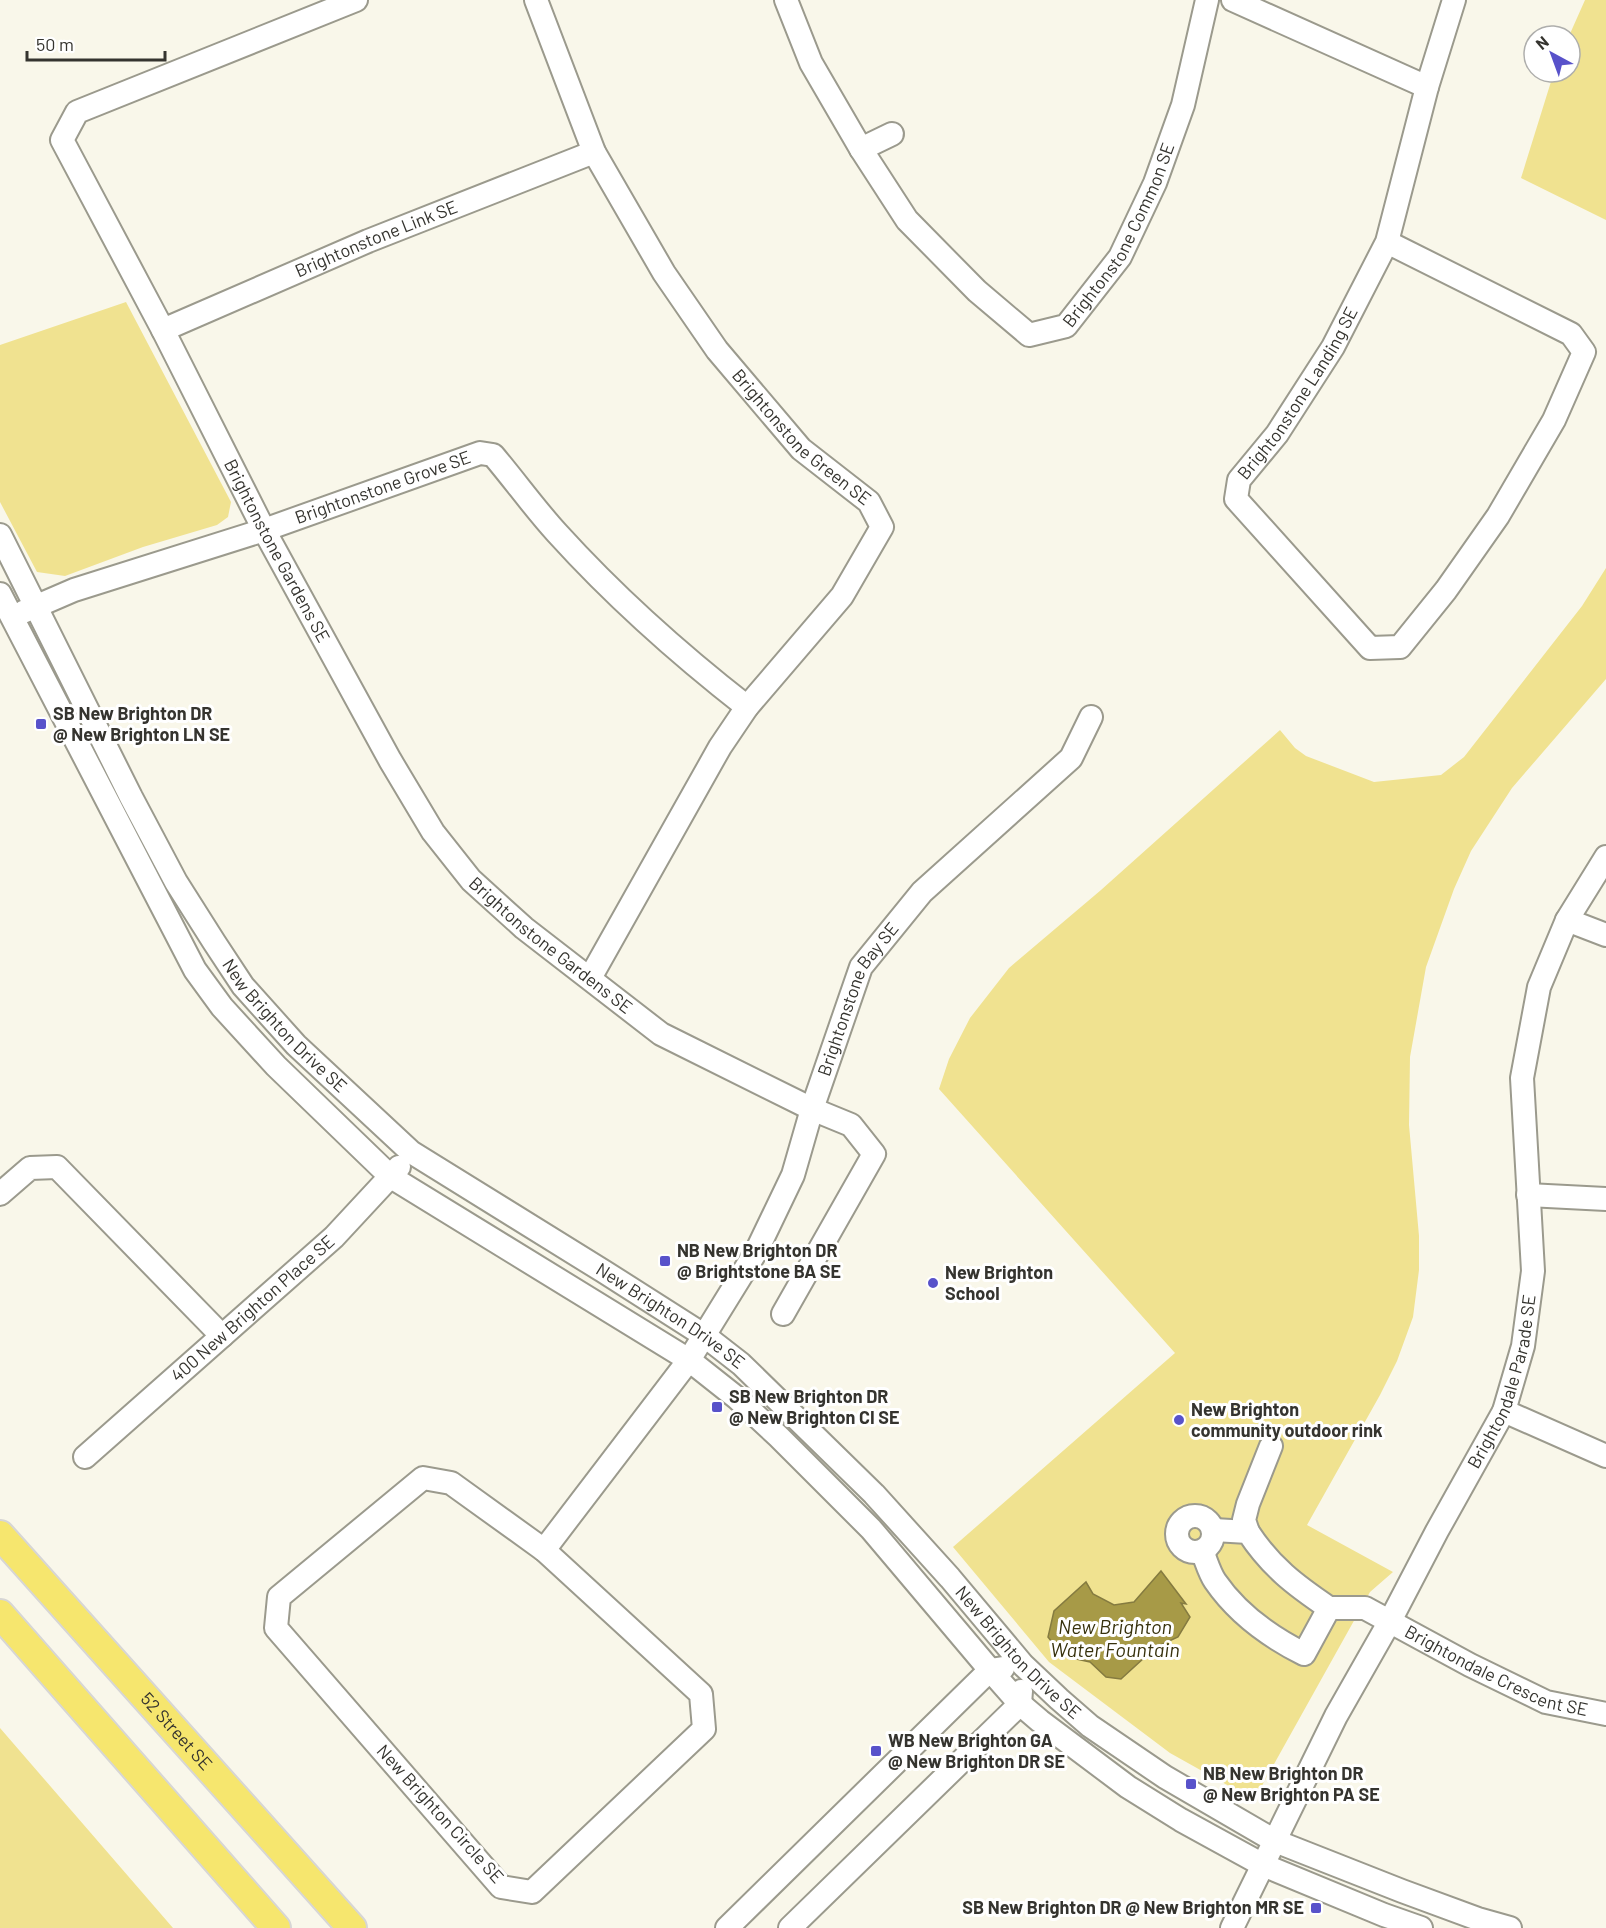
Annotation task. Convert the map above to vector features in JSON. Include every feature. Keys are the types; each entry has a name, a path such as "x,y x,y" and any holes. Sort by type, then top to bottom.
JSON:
{"main road":[{"name":"52 Street SE","path":"0,1535 352,1928"},
{"path":"0,1614 276,1928"}],"street":[{"name":"Brightonstone Gardens SE","path":"356,0 77,112 62,140 163,330 264,530 390,760 433,832 471,880 524,928 661,1034 851,1125 874,1154 783,1314"},
{"name":"Brightonstone Green SE","path":"536,0 594,152 664,273 717,350 801,449 869,502 882,527 842,596 747,706 720,747 590,978"},
{"name":"Brightonstone Common SE","path":"786,0 811,63 861,149 907,220 977,291 1029,335 1066,326 1120,257 1155,183 1183,105 1207,0"},
{"path":"1233,0 1427,87"},
{"name":"Brightonstone Landing SE","path":"1387,242 1571,334 1584,352 1554,420 1498,516 1446,590 1400,647 1370,648 1236,499 1239,480 1276,434 1333,347 1387,242 1427,87 1454,0"},
{"path":"861,149 892,134"},
{"name":"Brightonstone Link SE","path":"163,330 368,241 594,152"},
{"name":"Brightonstone Grove SE","path":"6,620 75,590 264,530 480,453 493,455 556,533 633,611 705,674 747,706"},
{"name":"New Brighton Drive SE","path":"0,535 176,882 243,986 296,1045 411,1152 705,1336 741,1364 874,1494 950,1578 1023,1665 1090,1726 1165,1778 1275,1841 1402,1892 1510,1928"},
{"name":"New Brighton Drive SE","path":"0,594 6,620 195,970 222,1007 276,1066 391,1177 689,1360 737,1398 871,1529 1020,1704 1128,1787 1181,1820 1263,1865 1421,1928"},
{"name":"Brightonstone Bay SE","path":"705,1336 757,1250 793,1175 812,1108 861,967 922,892 1071,758 1090,717"},
{"name":"Brightondale Parade SE","path":"1232,1928 1336,1716 1504,1411 1523,1346 1533,1270 1521,1078 1539,987 1567,920 1606,857"},
{"path":"1567,920 1606,935"},
{"name":"400 New Brighton Place SE","path":"85,1457 334,1237 391,1177 411,1152"},
{"path":"0,1194 30,1168 57,1167 222,1336"},
{"path":"1528,1195 1606,1199"},
{"path":"544,1550 705,1336"},
{"path":"1504,1411 1606,1456"},
{"path":"1202,1551 1215,1580 1236,1605 1262,1629 1285,1645 1304,1654 1329,1608 1302,1589 1262,1553 1248,1532 1244,1520 1270,1446"},
{"name":"New Brighton Circle SE","path":"423,1478 451,1483 544,1550 701,1694 704,1729 532,1892 501,1887 276,1628 279,1597 423,1478"},
{"path":"1196,1515 1207,1519 1214,1530 1212,1542 1202,1551 1190,1551 1184,1548 1178,1539 1178,1528 1185,1519 1196,1515"},
{"path":"1214,1530 1248,1532"},
{"name":"Brightondale Crescent SE","path":"1329,1608 1365,1608 1470,1665 1546,1702 1606,1714"},
{"path":"727,1928 990,1670 1023,1665 1020,1704 790,1928"}],"shaded area":[{"path":"1585,0 1606,0 1606,220 1521,178 1550,84 1582,84 1582,24 1574,24"},
{"path":"126,302 231,502 228,517 217,525 143,547 65,576 37,572 0,502 0,345"},
{"path":"1606,568 1606,679 1512,788 1471,851 1454,889 1426,967 1410,1057 1409,1125 1419,1236 1419,1270 1413,1317 1397,1361 1380,1395 1307,1525 1393,1572 1370,1592 1254,1800 1170,1753 1049,1662 953,1547 1175,1353 939,1089 949,1059 970,1018 1009,968 1101,890 1280,730 1295,748 1306,756 1374,782 1441,775 1464,757 1582,606"},
{"path":"0,1728 173,1928 0,1928"}],"water":[{"name":"New Brighton Water Fountain","path":"1161,1571 1186,1604 1181,1603 1190,1617 1178,1637 1156,1647 1121,1679 1106,1677 1090,1662 1063,1656 1048,1637 1054,1611 1086,1582 1093,1594 1114,1605 1134,1602"}],"place":[{"name":"SB New Brighton DR @ New Brighton LN SE","path":"41,724"},
{"name":"NB New Brighton DR @ Brightstone BA SE","path":"665,1261"},
{"name":"New Brighton School","path":"933,1283"},
{"name":"SB New Brighton DR @ New Brighton CI SE","path":"717,1407"},
{"name":"New Brighton community outdoor rink","path":"1179,1420"},
{"name":"WB New Brighton GA @ New Brighton DR SE","path":"876,1751"},
{"name":"NB New Brighton DR @ New Brighton PA SE","path":"1191,1784"},
{"name":"SB New Brighton DR @ New Brighton MR SE","path":"1316,1908"}]}
